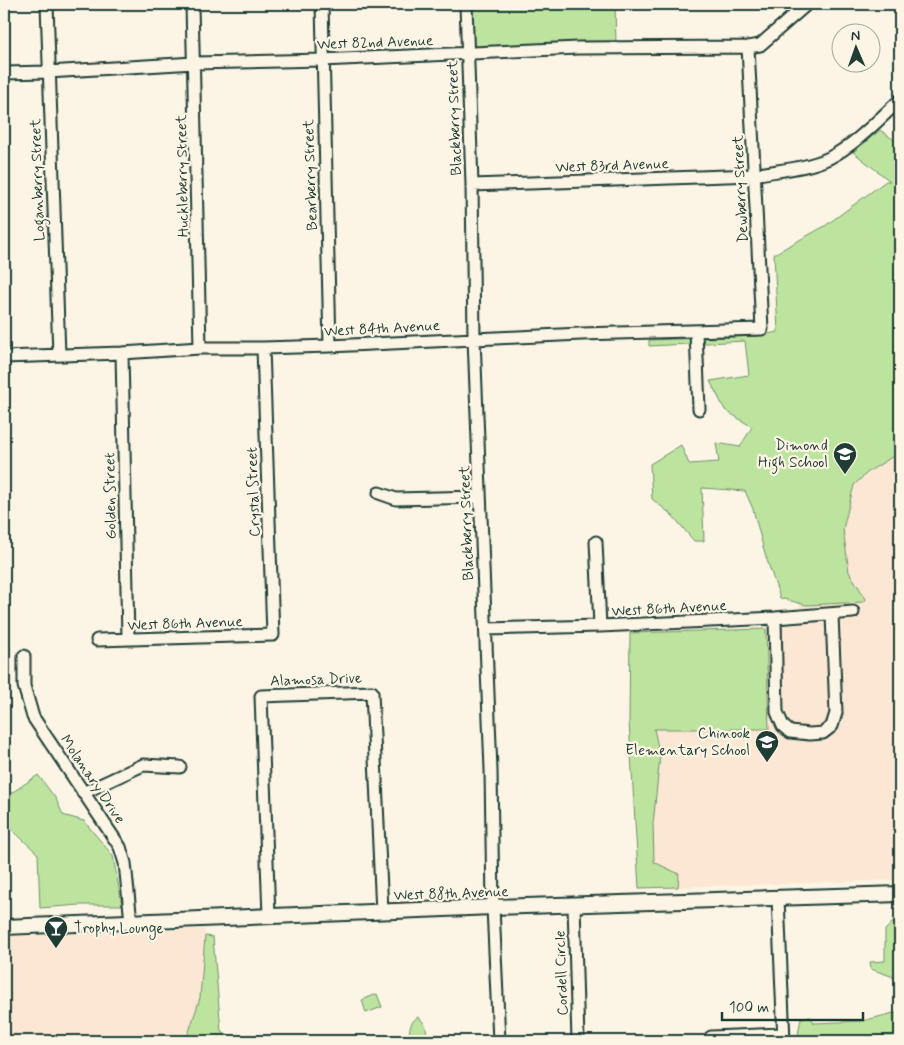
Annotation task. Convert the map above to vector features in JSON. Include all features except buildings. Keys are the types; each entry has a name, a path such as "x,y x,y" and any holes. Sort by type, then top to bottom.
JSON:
{"street":[{"name":"Loganberry Street","path":"47,4 59,355"},
{"name":"Huckleberry Street","path":"192,4 200,348"},
{"name":"Bearberry Street","path":"322,4 330,346"},
{"name":"Blackberry Street","path":"466,4 479,497 486,629 493,907 499,1041"},
{"path":"748,47 760,45 808,4"},
{"name":"West 82nd Avenue","path":"4,73 194,63 322,60 578,48 748,47"},
{"name":"Dewberry Street","path":"748,47 762,329"},
{"name":"West 83rd Avenue","path":"472,185 754,175 800,167 827,158 848,146 900,100"},
{"name":"West 84th Avenue","path":"4,357 200,348 330,346 474,338 762,329"},
{"path":"696,332 699,410"},
{"name":"Crystal Street","path":"262,348 273,635"},
{"name":"Golden Street","path":"122,353 128,639"},
{"path":"379,493 396,499 479,497"},
{"path":"596,542 600,626"},
{"name":"West 86th Avenue","path":"486,629 775,618 853,612"},
{"path":"775,618 777,712 783,726 790,732 810,734 823,733 832,726 836,713 832,615"},
{"name":"West 86th Avenue","path":"97,640 273,635"},
{"name":"Molanary Drive","path":"24,656 24,686 33,717 120,847 125,863 130,922"},
{"name":"Alamosa Drive","path":"269,916 261,696 372,692 382,912"},
{"path":"84,792 143,765 180,767"},
{"name":"West 88th Avenue","path":"4,927 493,907 900,894"},
{"path":"711,1037 784,1038 778,898"},
{"name":"Cordell Circle","path":"574,905 578,1041"}],"shaded area":[{"name":"Chinook Elementary School","path":"900,335 900,880 639,888 630,633 774,628 775,618 790,616 800,609 781,346"},
{"path":"205,929 207,986 187,1035 189,1041 4,1041 4,937"}],"green space":[{"path":"470,4 615,4 616,44 471,48"},
{"path":"880,130 900,144 900,452 868,472 854,485 843,529 849,572 866,599 864,602 806,605 780,598 765,554 753,509 745,491 702,488 704,541 694,541 672,515 652,499 650,464 681,445 689,464 719,462 716,443 740,447 752,427 725,410 710,381 749,375 745,341 649,346 649,340 758,336 778,332 774,254 825,226 886,181 890,181 853,152"},
{"path":"766,629 769,729 654,729 660,756 653,824 654,862 679,874 678,887 639,888 629,721 630,633"},
{"path":"38,775 56,799 63,815 84,821 113,856 122,905 80,905 40,908 38,854 4,822 4,798"},
{"path":"893,922 898,927 900,981 871,969 870,962 885,961 885,930"},
{"path":"205,936 213,937 221,1031 235,1041 190,1041 188,1035 200,998"},
{"path":"377,994 382,1007 366,1013 362,1000"},
{"path":"894,1013 900,1014 900,1037 890,1041 857,1041 852,1036 797,1040 801,1018 811,1017 814,1023 862,1021"},
{"path":"418,1017 426,1028 427,1041 412,1040 409,1037 411,1025"}],"place":[{"name":"Dimond High School","path":"845,475"},
{"name":"Chinook Elementary School","path":"767,763"},
{"name":"Trophy Lounge","path":"56,949"}]}
